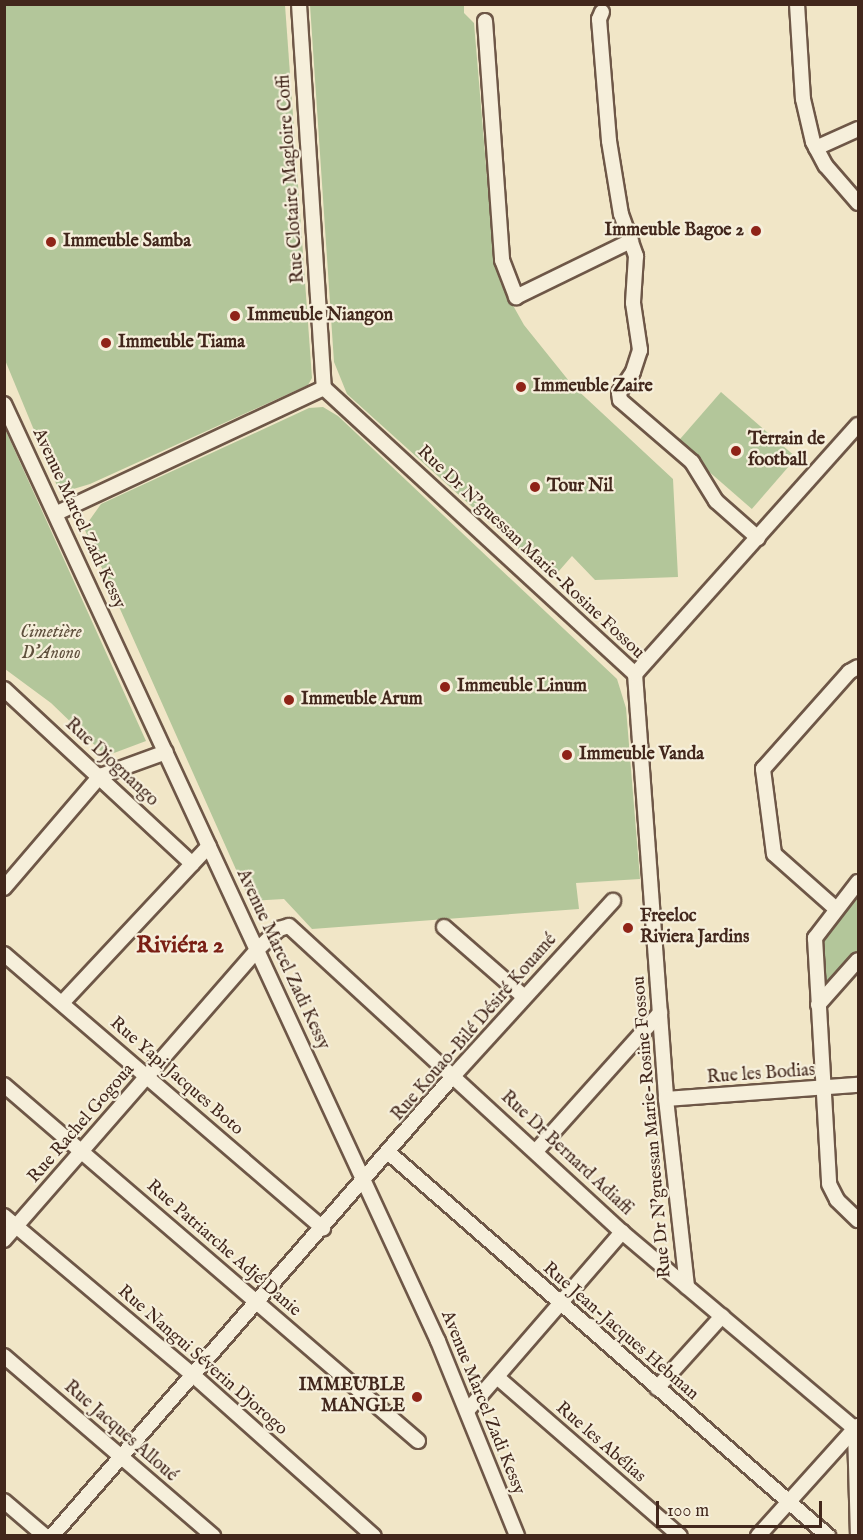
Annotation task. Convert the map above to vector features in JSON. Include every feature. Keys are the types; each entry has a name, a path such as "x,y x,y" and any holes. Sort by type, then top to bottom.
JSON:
{"street":[{"name":"Rue Clotaire Magloire Coffi","path":"299,4 324,387"},
{"path":"797,4 803,99 816,148 826,166 858,203"},
{"path":"602,12 599,19 610,150 621,214 636,256 633,303 640,356 622,387 620,400 692,462 716,501 758,538"},
{"path":"485,21 502,260 516,297 631,240"},
{"path":"816,148 858,129"},
{"path":"57,513 324,387"},
{"name":"Rue Dr N'guessan Marie-Rosine Fossou","path":"324,387 636,674 666,1099 687,1287"},
{"name":"Avenue Marcel Zadi Kessy","path":"4,404 57,513 365,1180 467,1411 517,1536"},
{"path":"636,674 858,425"},
{"path":"835,908 774,854 763,769 849,672 858,667"},
{"name":"Rue Djognango","path":"4,689 192,864"},
{"path":"4,888 100,776 166,752"},
{"path":"62,1003 209,846"},
{"path":"858,882 835,908 815,938 829,1184 837,1200 858,1220"},
{"name":"Rue Kouao-Bilé Désiré Kouamé","path":"52,1536 389,1153 454,1074 613,901"},
{"path":"444,927 524,996"},
{"name":"Rue Dr Bernard Adiaffi","path":"258,949 279,929 297,929 622,1232 857,1427"},
{"name":"Rue Rachel Gogoua","path":"4,1240 258,949"},
{"name":"Rue Yapi Jacques Boto","path":"4,954 323,1228"},
{"path":"818,1005 858,960"},
{"path":"536,1151 660,1013"},
{"name":"Rue Patriarche Adjé Danie","path":"4,1084 418,1441"},
{"name":"Rue les Bodias","path":"666,1099 858,1085"},
{"name":"Rue Jean-Jacques Hebman","path":"389,1153 828,1536"},
{"name":"Rue Nangui Séverin Djorogo","path":"4,1216 194,1375 374,1536"},
{"path":"467,1411 558,1302 622,1232"},
{"path":"657,1388 722,1316"},
{"name":"Rue Jacques Alloué","path":"4,1356 213,1536"},
{"name":"Rue les Abélias","path":"497,1377 680,1536"},
{"path":"758,1536 857,1427"},
{"path":"857,1427 858,1536"},
{"path":"4,1501 45,1536"}],"green space":[{"path":"4,5 285,5 312,378 308,385 90,484 60,493 5,360"},
{"path":"310,5 464,5 464,13 474,23 494,261 501,284 524,325 573,386 673,479 678,577 595,580 572,556 552,579 347,394 334,362"},
{"name":"Terrain de football","path":"721,392 796,458 752,509 676,443"},
{"path":"323,407 338,416 617,679 626,708 640,879 576,883 579,909 312,929 284,899 250,901 84,528 101,504 309,408"},
{"name":"Cimetière D'Anono","path":"5,429 146,741 106,756 51,703 5,669"},
{"path":"858,896 858,956 823,995 820,939"}],"place":[{"name":"Immeuble Bagoe 2","path":"756,231"},
{"name":"Immeuble Samba","path":"51,242"},
{"name":"Immeuble Niangon","path":"235,316"},
{"name":"Immeuble Tiama","path":"106,343"},
{"name":"Immeuble Zaire","path":"521,387"},
{"name":"Terrain de football","path":"736,451"},
{"name":"Tour Nil","path":"535,487"},
{"name":"Immeuble Linum","path":"445,687"},
{"name":"Immeuble Arum","path":"289,700"},
{"name":"Immeuble Vanda","path":"567,755"},
{"name":"Freeloc Riviera Jardins","path":"628,928"},
{"name":"IMMEUBLE MANGLE","path":"417,1397"}],"district":[{"name":"Riviéra 2","path":"180,946"}]}
